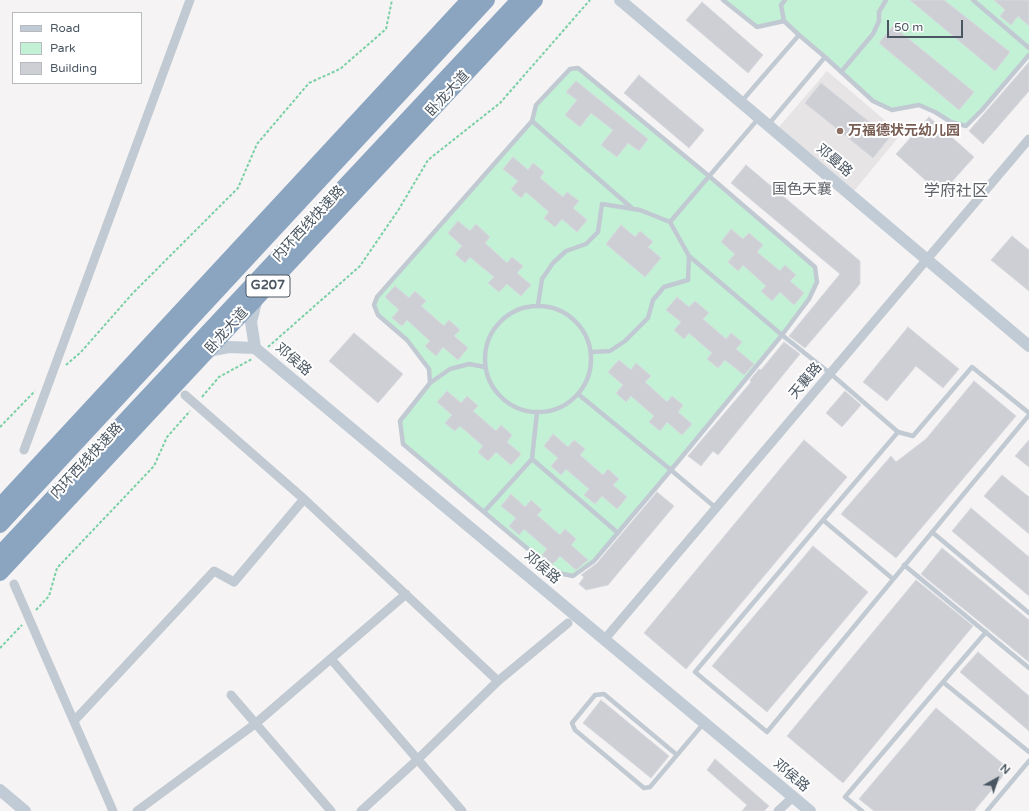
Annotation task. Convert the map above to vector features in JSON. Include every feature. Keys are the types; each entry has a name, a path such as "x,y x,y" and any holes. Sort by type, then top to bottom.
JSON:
{"highway":[{"path":"1,504 469,0"},
{"name":"内环西线快速路","path":"0,525 487,0"},
{"name":"内环西线快速路","path":"0,554 519,0"},
{"name":"卧龙大道","path":"0,573 536,0"}],"street":[{"path":"24,450 190,0"},
{"name":"邓曼路","path":"620,0 1029,346"},
{"name":"天襄路","path":"604,640 1029,140"},
{"path":"208,351 229,347 258,351 251,322 258,297"},
{"name":"邓侯路","path":"258,351 810,811"},
{"path":"185,395 304,499 498,681"},
{"path":"74,721 214,571 234,582 304,499"},
{"path":"14,584 113,811"},
{"path":"137,811 255,724 406,594"},
{"path":"361,811 417,760 498,681 568,623"},
{"path":"331,659 462,811"},
{"path":"232,695 255,724 332,811"},
{"path":"0,790 24,811"},
{"path":"778,811 793,797"}],"lane":[{"path":"723,0 757,27 784,21"},
{"path":"785,0 781,5 784,21 873,101 892,110 919,105 935,112 951,122 966,126 982,110 1029,54"},
{"path":"841,72 873,34 879,21 879,12 886,0"},
{"path":"973,0 1029,48"},
{"path":"741,102 799,35"},
{"path":"670,222 709,176 825,57"},
{"path":"430,382 429,369 407,340 378,315 374,305 378,297 532,120 536,105 570,69 578,68 709,176 815,267 817,282 809,299 782,335 594,561 573,576 562,574 547,565 403,444 400,421 430,382 450,369 469,364 485,367"},
{"path":"532,120 633,209"},
{"path":"538,305 542,279 553,263 566,251 586,244 598,232 602,204 633,209 670,222 689,256 782,335 831,374 898,432 913,436 972,367 1029,414 767,732 695,672 898,432"},
{"path":"592,352 610,351 638,330 648,318 653,300 664,287 688,280 689,256"},
{"path":"538,305 553,307 560,310 579,324 587,337 592,352 591,370 584,388 572,401 555,410 537,412 519,409 503,399 491,385 485,367 485,348 492,331 504,317 520,308 538,305"},
{"path":"578,394 716,508"},
{"path":"484,512 532,459 537,412"},
{"path":"532,459 618,533"},
{"path":"823,520 893,579"},
{"path":"932,532 1029,613"},
{"path":"904,565 1029,668"},
{"path":"862,811 845,797 986,632"},
{"path":"943,682 1029,752"},
{"path":"677,755 604,694 595,695 572,723 575,730 644,788 650,787 677,755 704,723"},
{"path":"987,811 1029,761"}],"path":[{"path":"0,427 33,393 80,352 132,294 238,188 257,144 309,83 340,69 386,29 392,0"},
{"path":"0,648 49,596 57,568 154,466 167,437 219,377 258,351 360,266 399,209 428,160 500,103 590,0"}],"shaded area":[{"name":"万福德状元幼儿园","path":"827,71 901,134 854,191 779,127"}],"green space":[{"path":"723,0 1029,0 1029,55 966,126 951,122 919,105 892,110 873,101 784,21 757,27"},
{"path":"578,68 815,267 817,282 809,299 594,561 573,576 547,565 403,444 400,421 430,383 429,369 407,340 378,315 374,305 378,297 532,121 536,105 570,69"}],"building":[{"path":"910,0 944,0 1010,52 995,71"},
{"path":"994,0 1029,0 1029,26 1018,16 1011,25 1000,16 1005,10"},
{"path":"702,2 763,55 748,73 686,20"},
{"path":"893,26 974,92 959,110 879,43"},
{"path":"1029,62 1029,91 983,144 969,131"},
{"path":"639,75 704,130 689,148 624,93"},
{"path":"576,81 648,139 639,151 628,143 617,157 601,145 613,130 591,113 580,127 565,115 577,100 566,92"},
{"path":"821,83 889,138 873,158 805,103"},
{"path":"929,117 974,157 941,194 896,154"},
{"path":"513,157 528,170 533,163 544,172 540,178 563,197 567,192 579,201 573,208 587,220 577,232 562,219 555,227 544,218 549,212 526,192 521,198 511,189 518,181 503,169"},
{"path":"746,165 860,261 860,284 805,348 789,336 840,274 731,183"},
{"path":"458,221 470,231 476,224 490,237 485,243 507,263 512,257 523,266 517,273 531,285 521,296 507,284 499,292 488,283 494,277 470,257 465,263 455,254 462,246 448,233"},
{"path":"621,225 635,237 640,231 653,242 648,247 661,258 645,277 606,244"},
{"path":"731,229 743,239 749,233 763,245 757,252 780,271 785,265 796,275 790,281 804,293 794,305 780,292 772,301 761,291 766,286 743,265 738,271 728,262 735,254 721,242"},
{"path":"1012,236 1029,250 1029,291 991,260"},
{"path":"395,286 409,298 415,291 426,301 421,306 444,326 449,320 460,330 454,336 468,348 458,360 443,347 436,356 425,346 430,341 407,320 402,326 392,318 399,310 385,297"},
{"path":"677,297 689,307 695,301 709,313 703,319 726,339 731,333 742,342 736,349 754,364 744,375 725,360 718,368 707,359 712,353 689,333 684,339 674,330 681,322 666,310"},
{"path":"908,327 959,369 943,388 916,366 887,401 863,382"},
{"path":"354,333 403,374 378,403 329,361"},
{"path":"784,342 800,354 718,455 713,451 701,466 688,456 751,382 750,380 759,369 761,370"},
{"path":"619,360 631,370 636,363 651,376 645,382 667,402 672,396 683,405 678,412 692,424 682,435 667,422 660,431 649,422 654,416 631,396 626,402 616,393 623,385 608,372"},
{"path":"974,381 1016,416 896,558 841,514 891,456 896,462 926,439"},
{"path":"447,391 461,403 467,396 478,406 473,411 496,431 501,425 512,435 507,442 521,454 511,465 496,452 488,461 478,452 483,446 460,426 455,431 445,423 452,415 437,402"},
{"path":"845,391 861,405 842,427 826,413"},
{"path":"553,434 568,447 574,440 585,449 580,455 603,475 608,469 619,479 613,485 627,497 617,509 602,496 595,504 584,495 589,489 566,469 561,475 551,466 558,458 544,446"},
{"path":"804,440 847,477 686,669 644,633"},
{"path":"1029,440 1029,467 1015,456"},
{"path":"1002,475 1029,497 1029,534 984,496"},
{"path":"657,492 674,506 608,585 586,590 579,584 584,577 581,575 597,563"},
{"path":"511,494 525,507 531,500 542,510 537,515 560,535 565,529 576,539 571,545 588,560 576,570 560,556 553,564 550,562 542,555 547,549 524,529 519,535 509,526 516,518 501,506"},
{"path":"971,508 1029,557 1029,596 952,531"},
{"path":"813,546 868,592 767,712 712,666"},
{"path":"942,548 1029,620 1029,662 921,574"},
{"path":"916,580 973,626 843,783 787,736"},
{"path":"978,652 1029,696 1029,731 960,672"},
{"path":"601,700 669,756 651,778 583,723"},
{"path":"936,708 1009,769 974,811 874,811 859,799"},
{"path":"715,759 769,806 764,811 742,811 747,805 707,770"}],"place":[{"name":"万福德状元幼儿园","path":"840,131"}],"district":[{"name":"国色天襄","path":"802,190"},
{"name":"学府社区","path":"956,192"}]}
